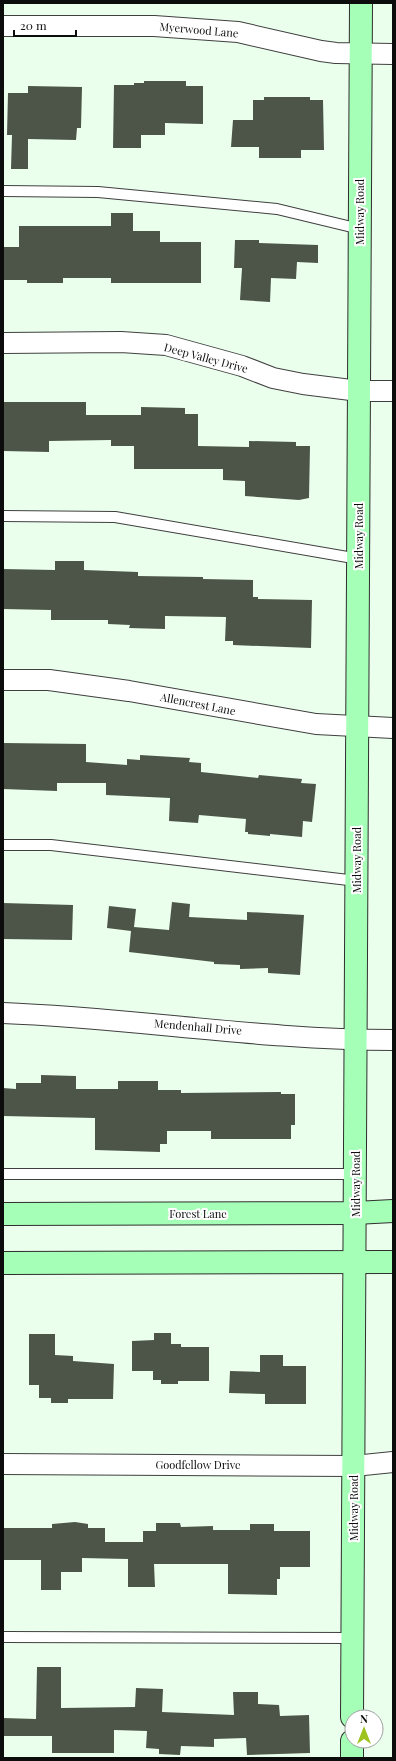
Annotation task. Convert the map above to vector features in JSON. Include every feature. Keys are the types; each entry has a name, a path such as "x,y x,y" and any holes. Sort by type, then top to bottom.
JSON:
{"main road":[{"name":"Midway Road","path":"352,1709 361,3"},
{"name":"Forest Lane","path":"3,1214 355,1214 393,1212"},
{"path":"3,1263 393,1262"}],"street":[{"name":"Myerwood Lane","path":"3,26 154,26 238,32 320,51 393,54"},
{"name":"Deep Valley Drive","path":"3,342 121,342 166,345 242,366 273,378 302,384 359,391 393,391"},
{"name":"Allencrest Lane","path":"3,680 49,680 122,690 308,723 393,728"},
{"name":"Mendenhall Drive","path":"3,1013 86,1018 356,1040 393,1040"},
{"name":"Goodfellow Drive","path":"3,1464 354,1466 393,1462"}],"lane":[{"path":"3,191 98,192 277,209 360,229"},
{"path":"3,516 115,517 359,559"},
{"path":"3,845 51,845 357,881"},
{"path":"3,1174 356,1174"},
{"path":"3,1637 353,1638"}],"building":[{"path":"144,81 186,81 186,86 203,86 203,124 165,123 165,135 141,135 141,148 113,148 114,85 134,85 134,83 144,83"},
{"path":"28,86 82,87 81,128 77,128 76,140 28,139 28,169 11,169 12,135 7,135 8,93 28,93"},
{"path":"264,97 310,97 310,100 323,100 324,150 301,150 301,158 259,158 259,147 231,147 233,120 253,120 253,100 264,100"},
{"path":"111,213 133,213 133,231 160,231 160,242 201,242 201,283 111,283 111,278 63,278 63,283 27,283 27,280 3,280 3,247 19,247 19,226 111,226"},
{"path":"235,240 259,240 259,243 318,245 318,263 297,262 296,279 271,278 270,302 240,300 242,268 234,268"},
{"path":"3,402 86,402 86,415 141,415 141,407 185,408 185,414 198,414 198,446 249,447 249,441 296,442 296,446 310,446 309,498 299,500 245,496 245,481 223,480 223,469 134,469 134,446 111,446 111,440 49,441 49,452 3,451"},
{"path":"55,561 84,561 84,570 138,572 138,576 203,577 203,579 253,580 253,597 258,597 258,599 312,600 311,648 233,645 233,641 225,641 226,617 165,616 165,629 129,628 130,625 108,624 108,620 51,620 51,610 3,609 3,569 55,570"},
{"path":"3,743 86,744 86,762 127,765 127,759 140,760 140,755 190,758 189,762 201,763 201,772 258,778 259,775 302,779 301,783 316,784 312,822 303,821 302,837 270,834 270,836 248,834 248,832 245,832 246,819 199,815 198,823 169,821 170,798 106,795 106,783 57,783 57,791 3,789"},
{"path":"172,902 190,904 189,917 247,920 247,912 304,915 300,975 268,973 268,968 240,969 240,965 214,964 214,962 129,952 131,931 107,928 109,906 136,909 134,927 169,930"},
{"path":"3,903 73,905 72,940 3,939"},
{"path":"41,1075 76,1076 76,1089 118,1089 118,1081 158,1081 158,1090 181,1090 181,1093 281,1092 281,1094 295,1094 295,1125 291,1125 291,1139 211,1139 211,1131 167,1131 167,1144 160,1144 160,1152 95,1150 95,1118 3,1116 3,1088 16,1089 16,1083 41,1083"},
{"path":"154,1333 171,1333 171,1344 181,1344 181,1347 209,1347 209,1381 178,1381 178,1384 161,1384 161,1380 153,1380 153,1371 132,1371 132,1341 154,1340"},
{"path":"29,1334 55,1334 55,1355 73,1356 73,1361 114,1364 113,1399 68,1399 68,1403 51,1403 51,1398 39,1398 39,1385 29,1385"},
{"path":"260,1355 283,1355 283,1366 306,1366 306,1404 265,1404 265,1394 229,1393 230,1371 260,1372"},
{"path":"75,1522 88,1524 88,1528 105,1528 105,1542 143,1542 143,1531 156,1531 156,1523 180,1523 181,1527 213,1526 213,1530 250,1530 250,1524 274,1524 274,1531 310,1531 310,1567 280,1567 280,1579 277,1579 277,1595 228,1594 228,1564 154,1564 155,1587 128,1587 128,1559 82,1558 82,1572 61,1572 61,1590 41,1590 41,1560 3,1560 3,1528 52,1528 52,1524"},
{"path":"37,1667 61,1667 61,1708 135,1707 136,1688 163,1689 162,1712 234,1715 233,1692 258,1692 258,1704 279,1705 280,1716 309,1715 310,1753 247,1755 246,1738 214,1739 214,1747 181,1746 180,1755 159,1754 159,1749 146,1748 147,1731 114,1730 114,1753 52,1753 52,1736 3,1736 3,1718 36,1719"}]}
